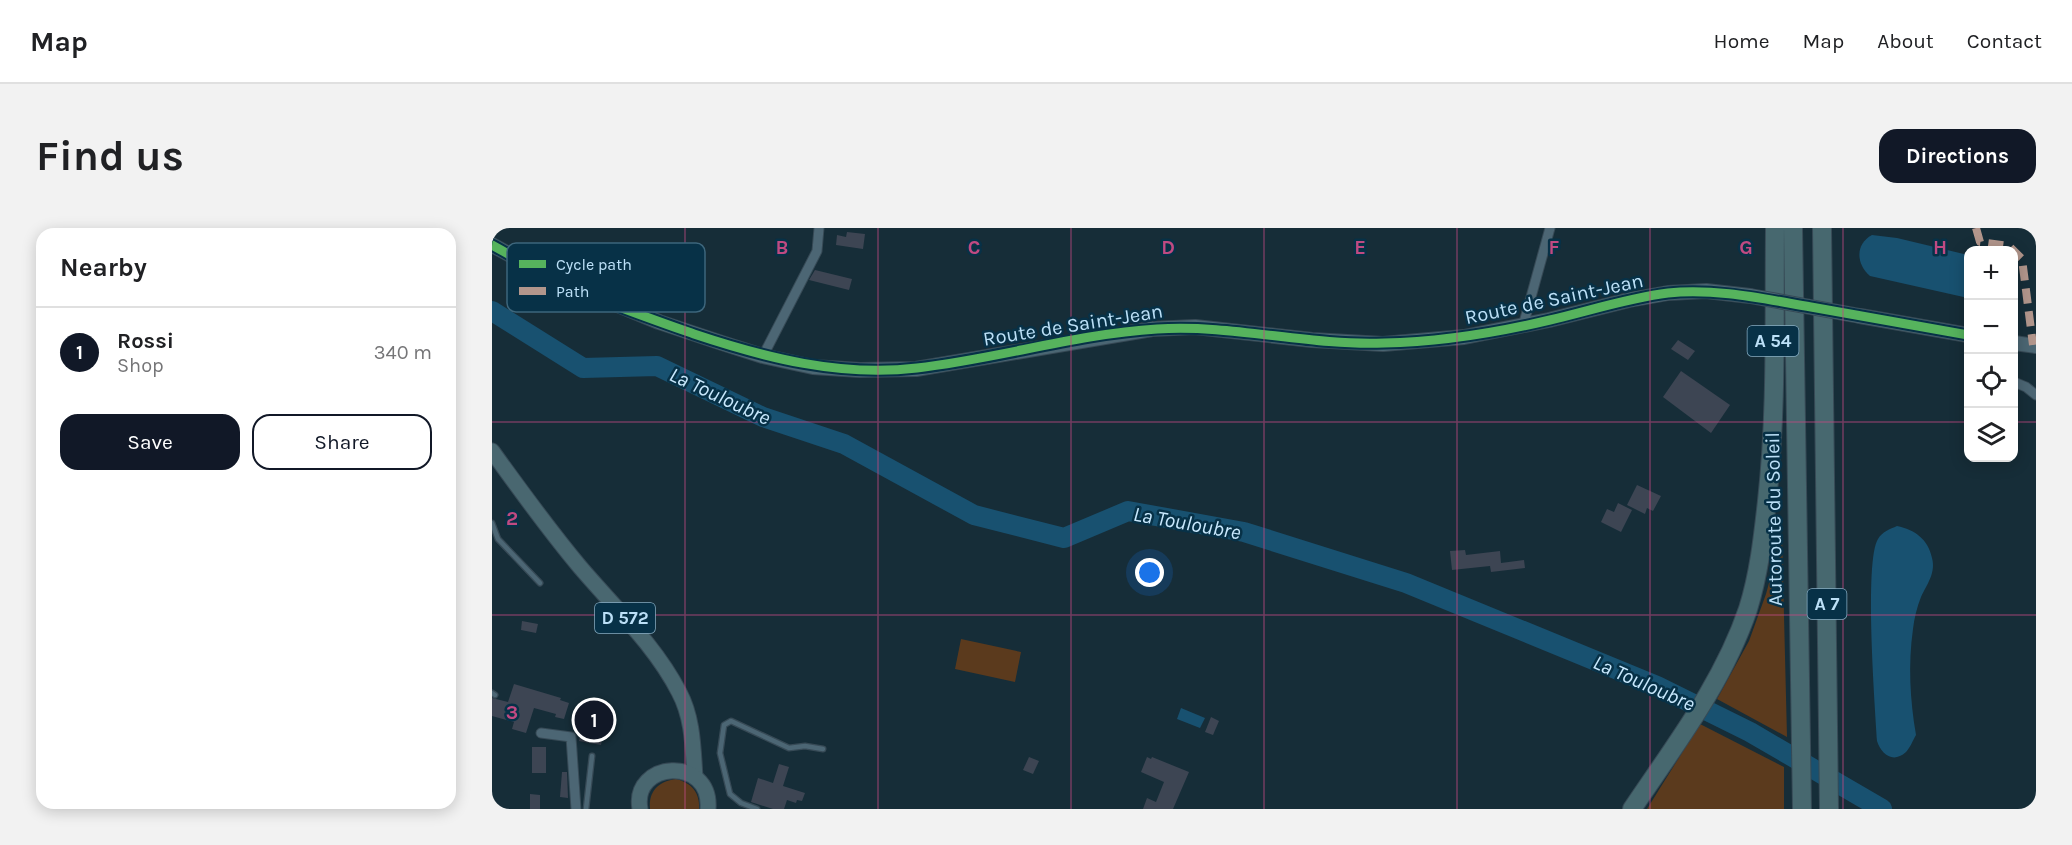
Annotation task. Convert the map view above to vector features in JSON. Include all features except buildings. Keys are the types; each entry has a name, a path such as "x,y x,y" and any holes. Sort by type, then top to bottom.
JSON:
{"highway":[{"name":"A 54","path":"1632,809 1708,698 1724,667 1748,609 1758,570 1772,453 1775,228"},
{"name":"Autoroute du Soleil","path":"1793,228 1803,809"},
{"name":"A 7","path":"1822,228 1830,806"}],"main road":[{"name":"D 572","path":"492,451 579,566 654,653 680,693 689,717 695,777"},
{"path":"676,770 693,742"},
{"path":"638,807 646,783 655,775 676,770 695,777 706,793 708,809"}],"street":[{"path":"763,356 817,251 819,228"},
{"path":"1523,326 1550,228"},
{"name":"Route de Saint-Jean","path":"492,245 507,253"},
{"name":"Route de Saint-Jean","path":"635,312 763,356 813,367 860,370 916,369 1152,329 1195,327 1312,340 1383,344 1464,337 1523,326 1629,300 1668,293 1706,291 1750,296 1964,334"},
{"path":"2018,344 2036,346"},
{"path":"2018,385 2036,394"},
{"path":"541,733 571,736 576,809"}],"lane":[{"path":"492,523 498,539 540,583"},
{"path":"757,809 741,803 730,794 720,753 724,725 731,721 789,748 805,746 823,748"},
{"path":"586,809 592,756"}],"shaded area":[{"path":"1782,535 1787,737 1717,699 1749,641 1766,594"},
{"path":"961,639 1021,652 1015,682 955,669"},
{"path":"1700,724 1784,767 1784,809 1647,809"},
{"path":"676,779 691,786 698,798 699,809 650,809 651,797 656,788 664,782"}],"water":[{"path":"1872,235 1897,238 1964,254 1964,297 1870,276 1862,266 1859,254 1866,239"},
{"path":"1897,526 1920,536 1930,551 1933,569 1917,609 1911,642 1910,682 1916,735 1906,752 1901,756 1892,757 1881,750 1877,741 1871,604 1874,553 1878,539"},
{"path":"1181,708 1205,718 1200,728 1177,719"}],"waterway":[{"name":"La Touloubre","path":"492,311 583,368 657,366 763,417 844,444 974,515 1064,538 1128,511 1244,532 1406,583 1657,686 1750,732 1882,809"}],"marked path":[{"path":"1976,228 1980,242 2009,246 2022,259 2033,345"}],"cycle path":[{"path":"492,245 507,253"},
{"path":"633,312 748,351 832,368 860,370 888,370 947,364 1067,341 1157,329 1214,330 1356,343 1426,341 1509,329 1638,298 1686,292 1722,293 1758,298 1964,334"}],"place":[{"name":"Rossi","path":"594,720"}]}
